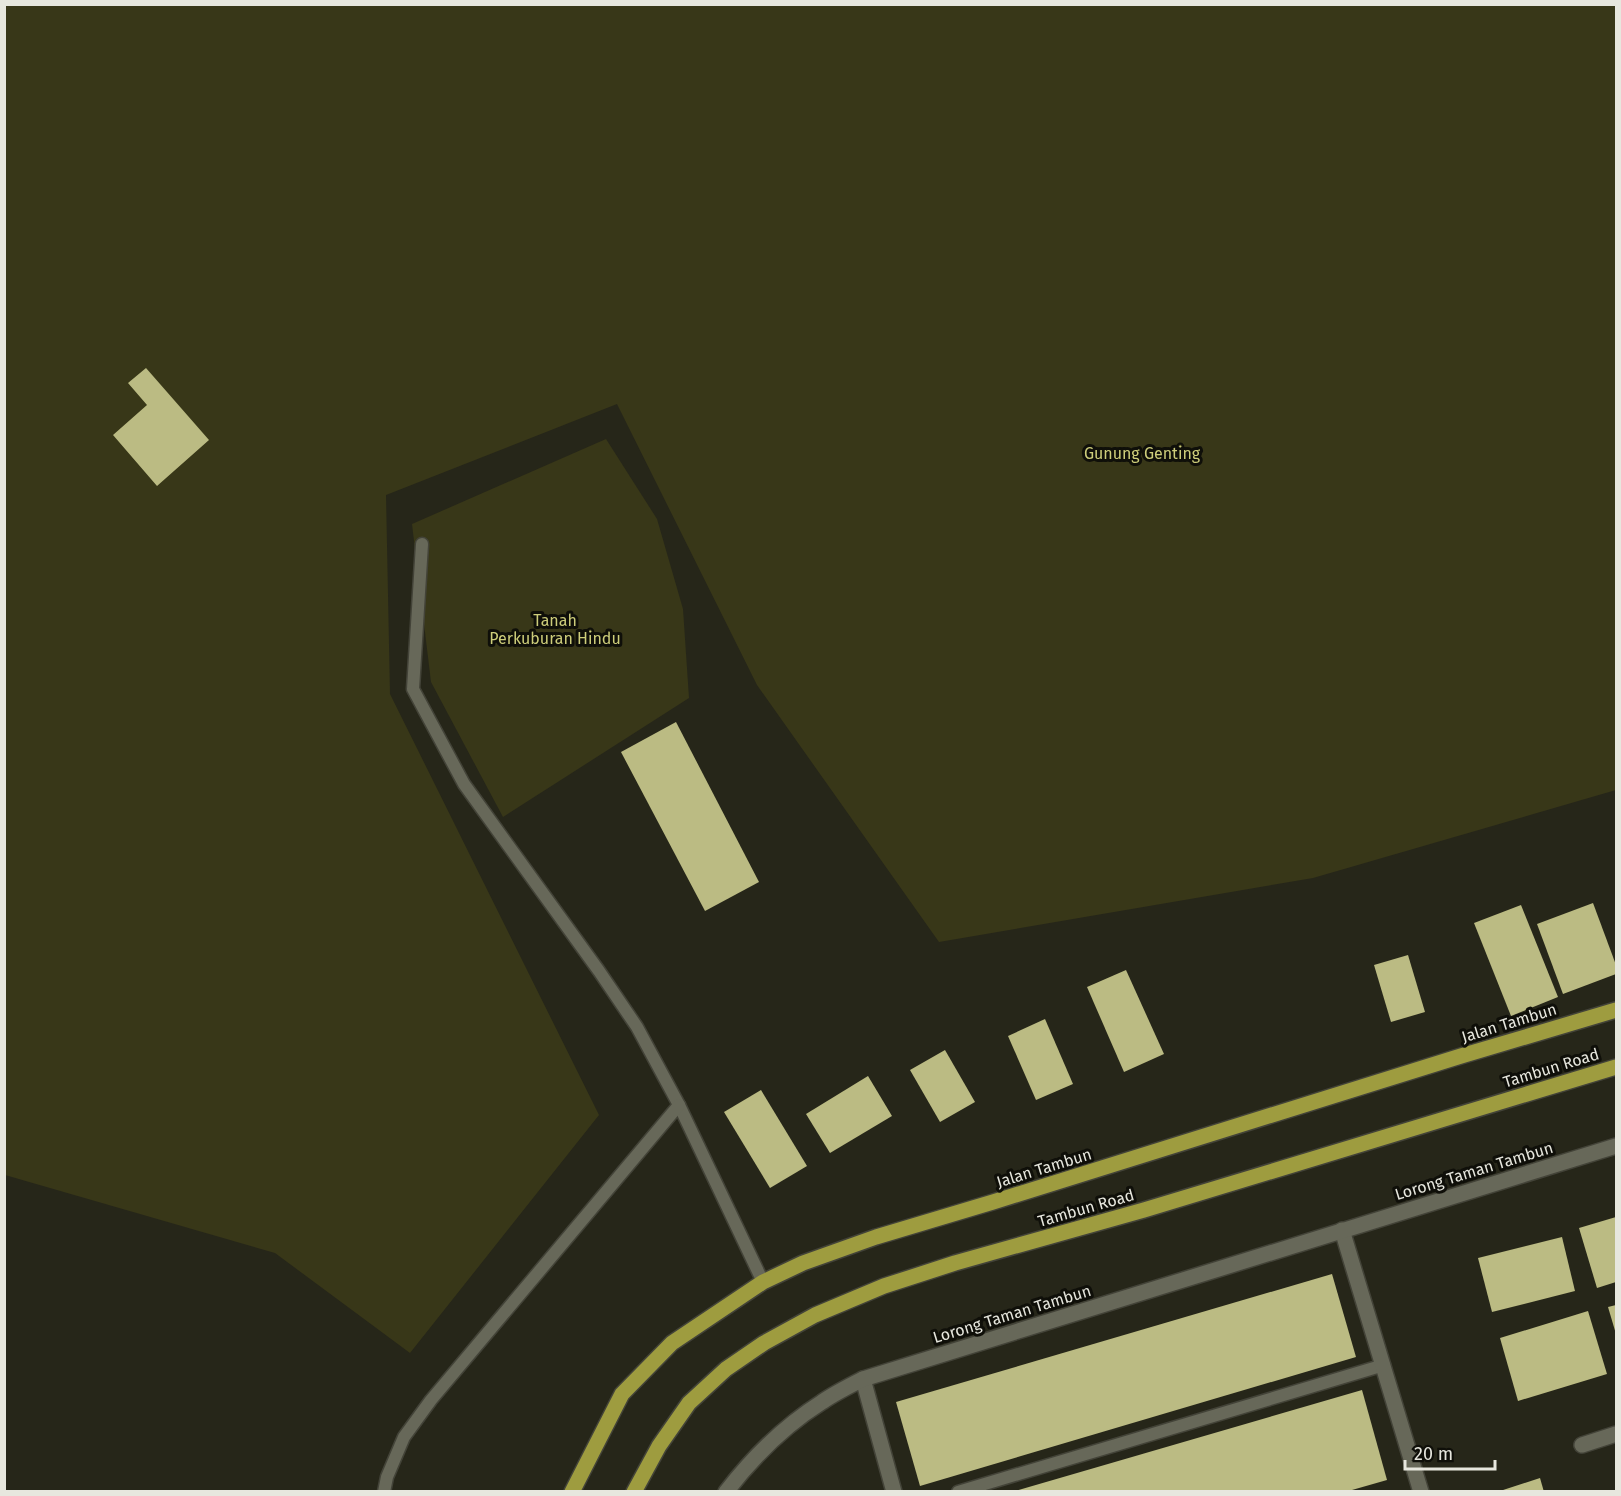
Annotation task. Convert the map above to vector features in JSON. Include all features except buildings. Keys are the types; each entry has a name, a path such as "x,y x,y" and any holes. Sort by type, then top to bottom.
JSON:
{"main road":[{"name":"Jalan Tambun","path":"572,1491 622,1394 672,1343 763,1282 803,1263 876,1237 1617,1010"},
{"name":"Tambun Road","path":"634,1491 659,1446 689,1403 726,1369 764,1343 855,1298 955,1263 1144,1210 1617,1067"}],"street":[{"name":"Lorong Taman Tambun","path":"726,1491 761,1450 791,1423 822,1401 863,1378 1617,1146"},
{"path":"1342,1230 1421,1491"},
{"path":"863,1378 894,1491"},
{"path":"1582,1444 1617,1434"}],"lane":[{"path":"422,544 413,689 464,784 637,1027 680,1105 763,1282"},
{"path":"384,1491 387,1477 404,1437 431,1400 680,1105"},
{"path":"958,1491 1384,1365"}],"green space":[{"name":"Gunung Genting","path":"4,5 1616,5 1616,790 1313,878 939,942 757,685 617,404 386,495 390,694 599,1115 410,1353 275,1253 5,1175"},
{"name":"Tanah Perkuburan Hindu","path":"606,439 657,519 683,609 689,698 503,817 431,682 412,524"}]}
